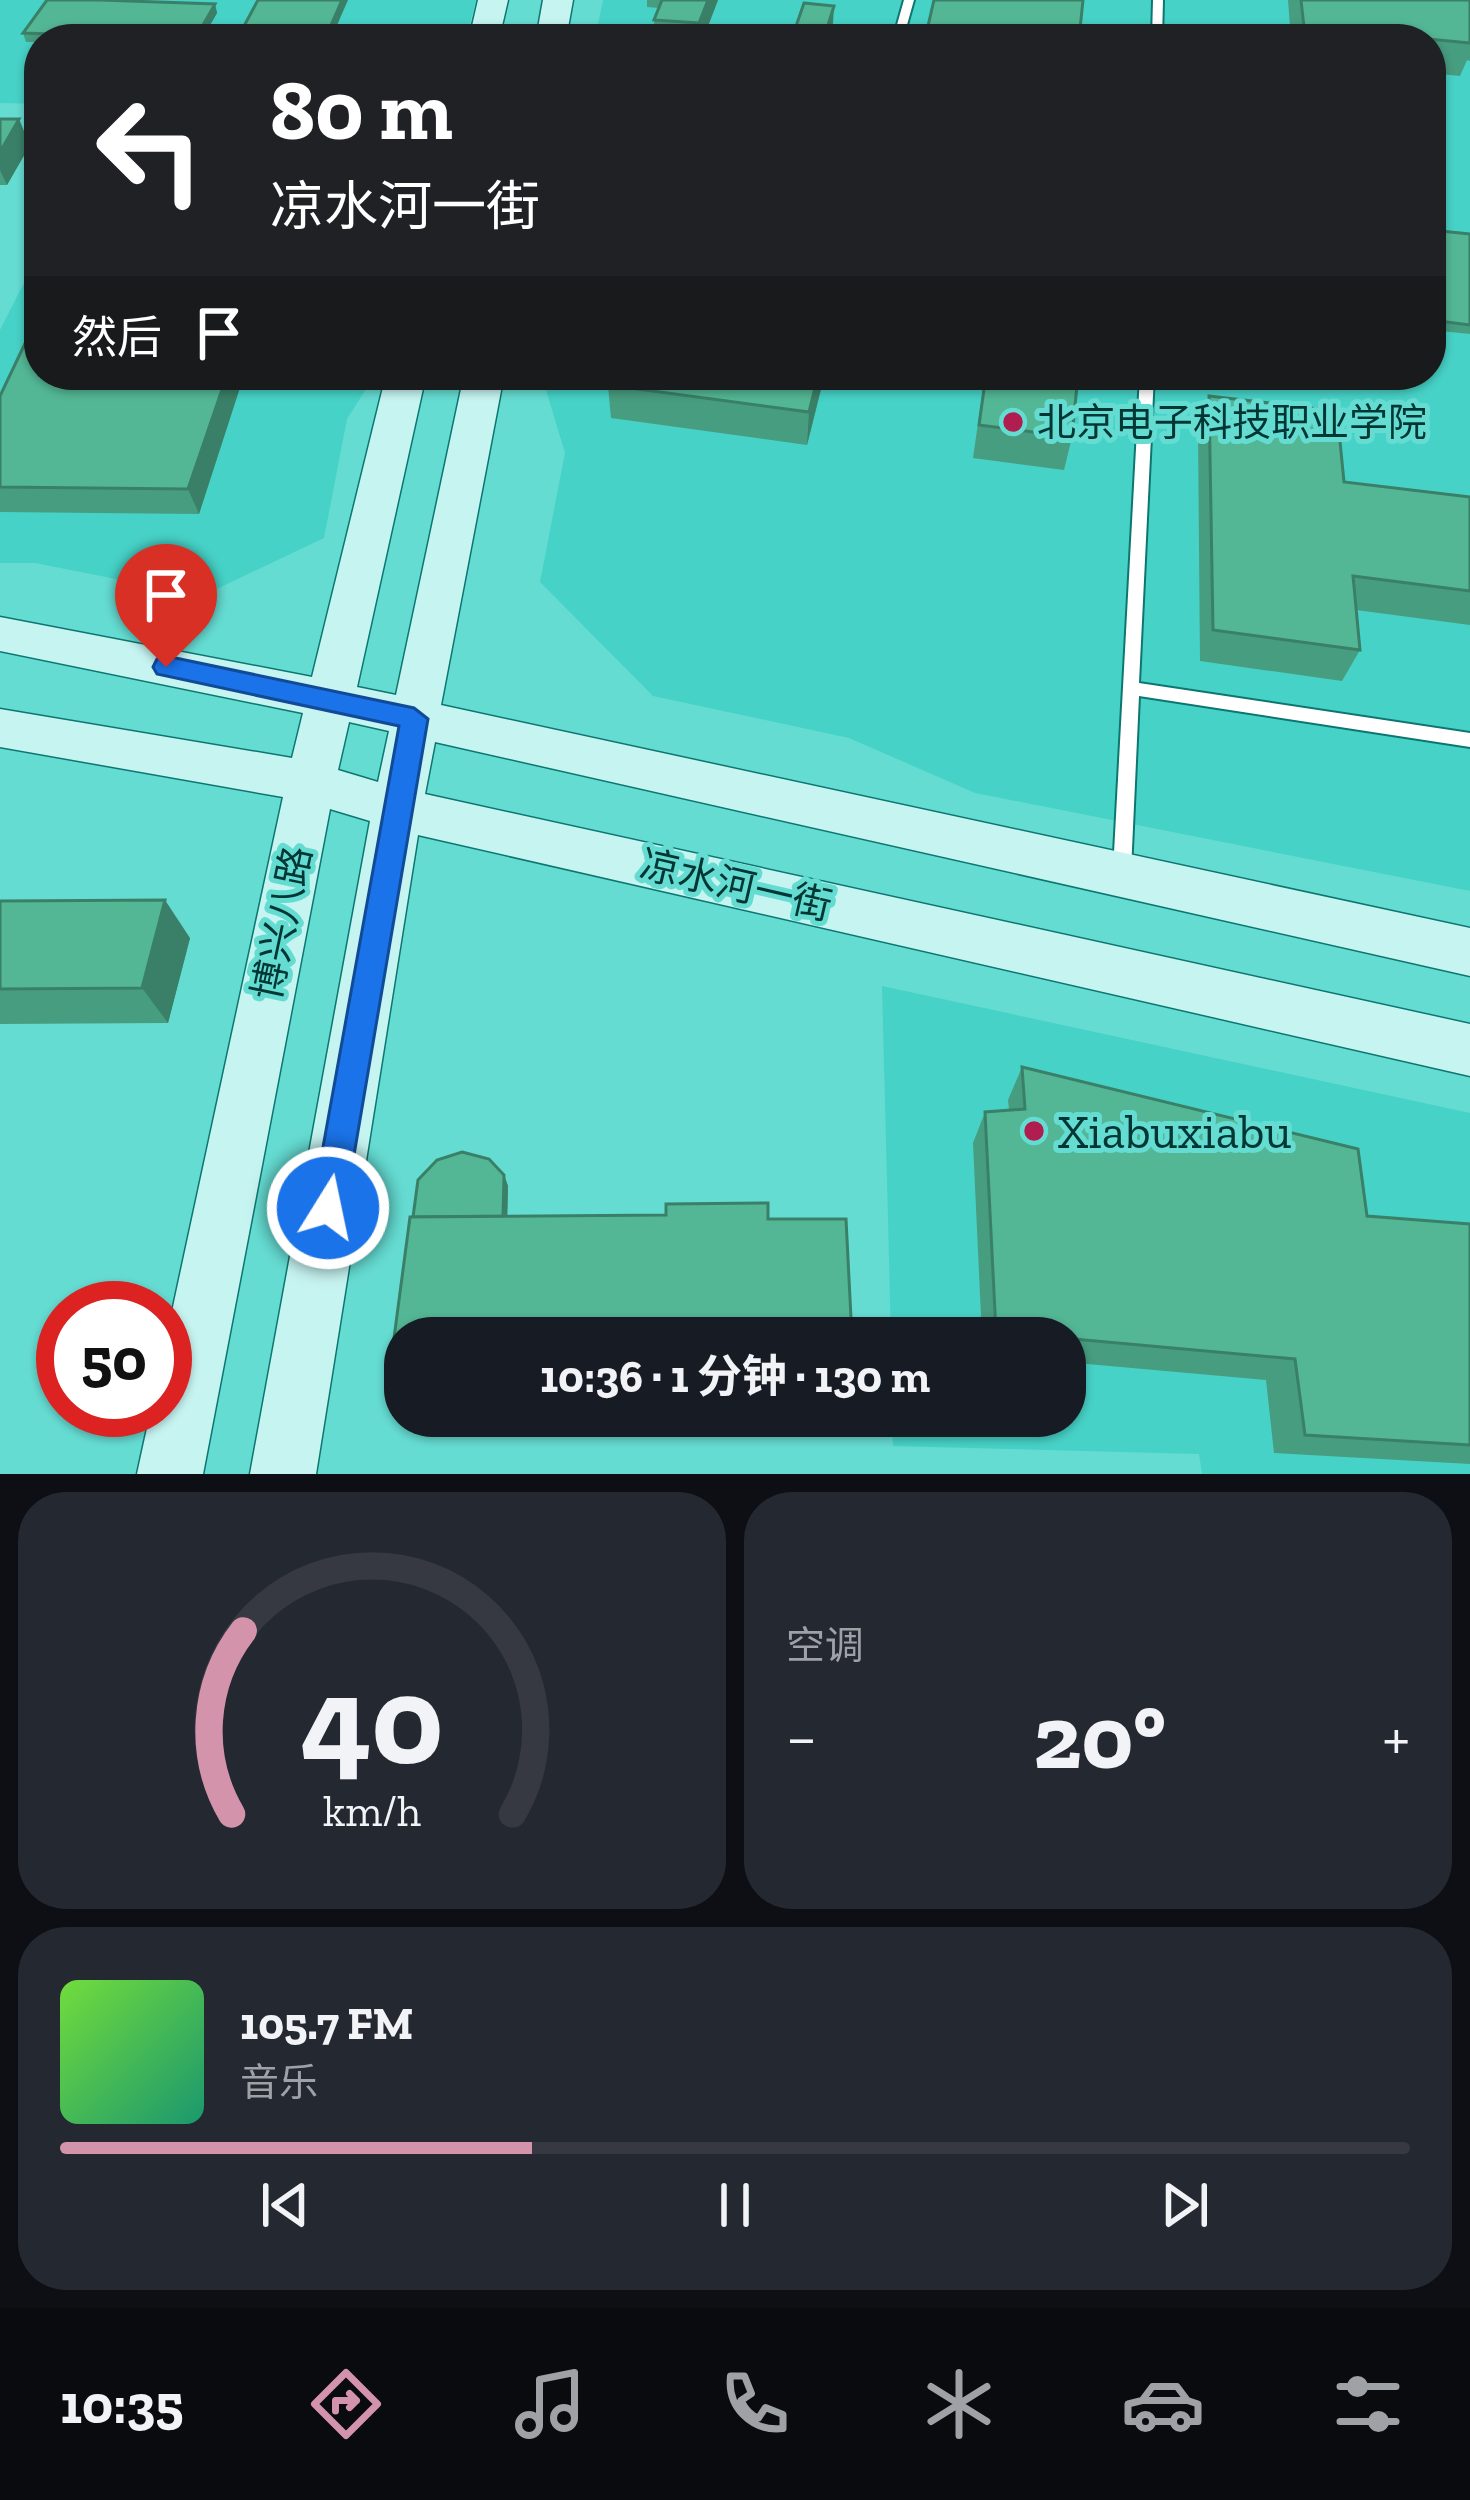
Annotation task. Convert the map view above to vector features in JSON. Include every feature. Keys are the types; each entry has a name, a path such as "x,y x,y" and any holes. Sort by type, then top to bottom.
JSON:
{"main road":[{"name":"博兴八路","path":"170,1474 311,782 403,390"},
{"path":"283,1474 397,808 481,390"},
{"path":"0,634 332,700 1470,952"},
{"name":"凉水河一街","path":"0,728 311,782 397,808 1470,1050"}],"lane":[{"path":"1122,874 1135,689 1146,390"},
{"path":"1135,689 1470,740"}],"shaded area":[{"path":"0,0 476,0 470,24 24,24 24,104 0,103"},
{"name":"北京电子科技职业学院","path":"603,0 1470,0 1470,891 975,793 849,738 653,696 540,582 565,453 546,390 1446,390 1446,24 598,24"},
{"path":"24,283 24,390 365,390 347,419 324,538 202,596 35,563 0,563 0,330"},
{"path":"882,986 1470,1113 1470,1474 1202,1474 1199,1454 893,1446 893,1437 1086,1437 1086,1317 890,1317"}],"building":[{"path":"47,0 215,4 204,24 30,24"},
{"path":"258,0 342,0 332,24 245,24"},
{"path":"662,0 708,0 699,23 654,20"},
{"path":"934,0 1083,0 1081,24 928,24"},
{"path":"1301,0 1470,0 1470,43 1446,41 1446,24 1304,24"},
{"path":"804,3 834,6 828,24 797,24"},
{"path":"0,119 19,119 0,152"},
{"path":"1446,232 1470,234 1470,325 1446,322"},
{"path":"24,346 24,390 222,390 188,489 0,487 0,396"},
{"path":"645,390 814,390 809,412"},
{"path":"984,390 1077,390 1072,437 979,425"},
{"path":"1209,396 1337,411 1344,482 1470,497 1470,591 1353,576 1360,650 1213,630"},
{"path":"165,900 142,988 0,989 0,901"},
{"path":"1022,1067 1358,1149 1367,1216 1470,1224 1470,1445 1305,1435 1295,1359 1086,1340 1086,1317 995,1317 985,1112 1025,1109"},
{"path":"462,1152 489,1159 504,1175 503,1216 413,1217 418,1180 437,1160"},
{"path":"768,1203 768,1219 846,1219 851,1317 397,1317 410,1217 666,1215 666,1204"}],"place":[{"name":"北京电子科技职业学院","path":"1013,422"},
{"name":"Xiabuxiabu","path":"1034,1131"}],"route":[{"path":"166,667 414,719 328,1208"}]}
